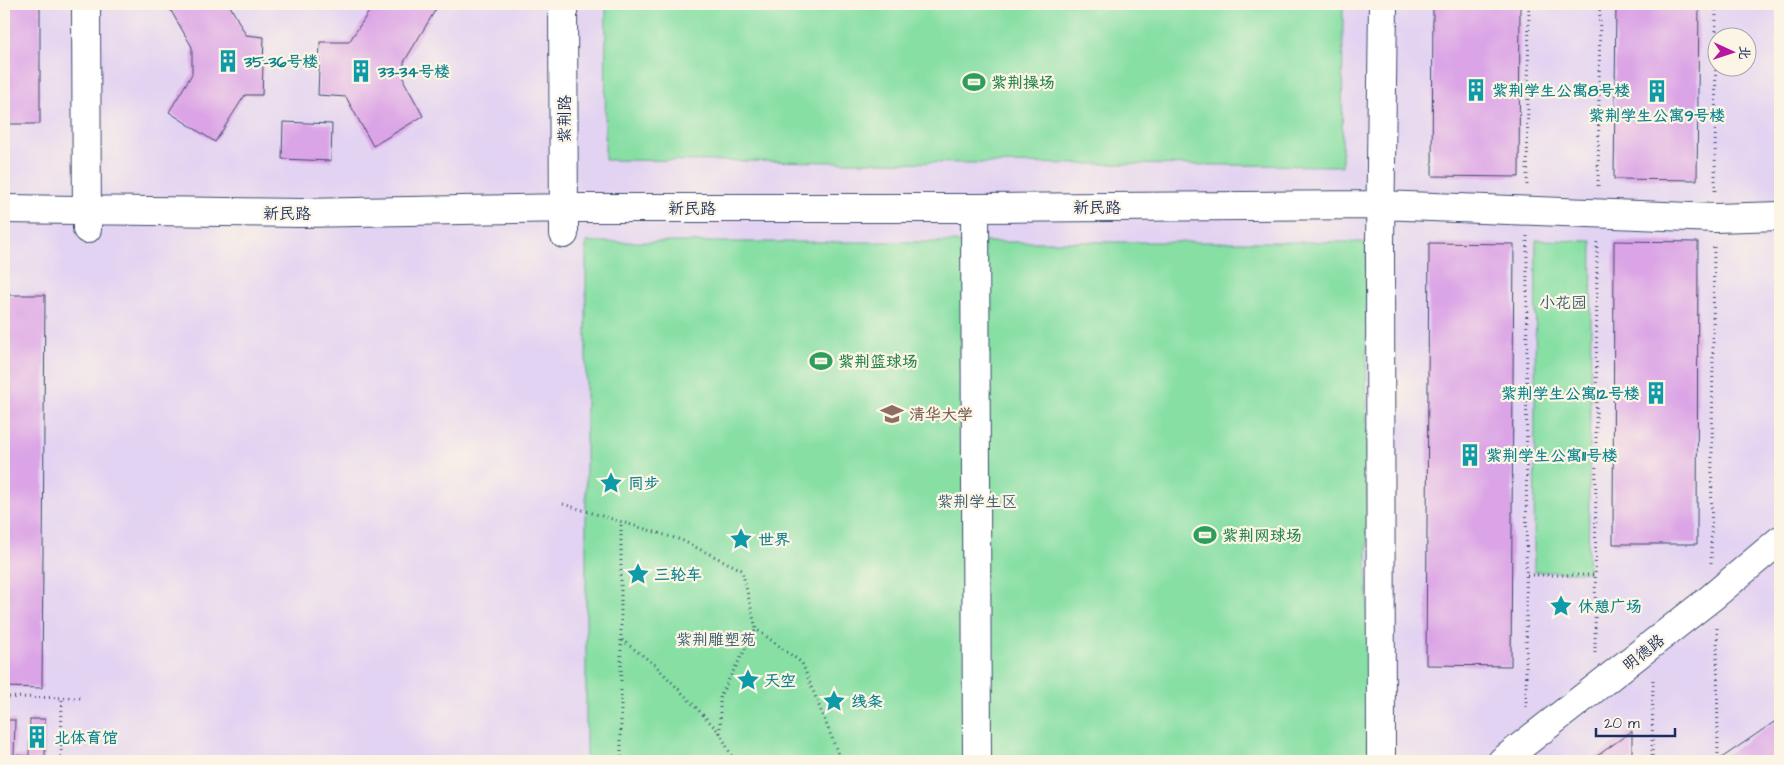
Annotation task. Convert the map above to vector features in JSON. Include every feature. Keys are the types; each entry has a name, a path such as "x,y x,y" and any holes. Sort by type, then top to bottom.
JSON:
{"street":[{"path":"86,4 86,220"},
{"name":"紫荆路","path":"564,4 564,221"},
{"path":"1381,761 1380,205 1383,4"},
{"name":"新民路","path":"4,209 86,220 300,213 564,221 975,208 1380,205 1715,218 1779,216"},
{"path":"975,208 977,761"},
{"name":"明德路","path":"1502,761 1714,596 1780,540"}],"path":[{"path":"1526,743 1529,4"},
{"path":"1595,689 1600,4"},
{"path":"1716,4 1714,596 1718,760"},
{"path":"1780,111 1780,540"},
{"path":"563,504 681,540 742,570 756,629 802,663 841,761"},
{"path":"621,521 621,761"},
{"path":"1527,575 1596,575"},
{"path":"720,733 720,696 756,629"},
{"path":"621,639 654,664 720,733 734,761"},
{"path":"1652,761 1653,644"},
{"path":"4,697 84,698"},
{"path":"61,761 62,698"}],"shaded area":[{"name":"清华大学","path":"4,4 1780,4 1780,761 4,761"}],"green space":[{"name":"紫荆操场","path":"606,4 1343,4 1342,166 605,160"},
{"name":"小花园","path":"1536,240 1592,241 1588,572 1534,572"},
{"name":"紫荆学生区","path":"586,242 1366,242 1368,761 586,761"}],"building":[{"path":"4,4 40,4 40,124 4,124"},
{"name":"35-36号楼","path":"167,4 229,4 246,35 264,37 262,95 245,95 215,142 169,112 192,74 192,47"},
{"name":"33-34号楼","path":"374,4 439,4 404,62 404,81 423,116 373,146 346,97 318,95 320,42 349,42"},
{"name":"紫荆学生公寓8号楼","path":"1433,4 1520,4 1519,177 1432,176"},
{"name":"紫荆学生公寓9号楼","path":"1616,4 1699,4 1697,180 1614,179"},
{"path":"283,122 332,124 331,161 282,159"},
{"name":"紫荆学生公寓12号楼","path":"1614,241 1698,242 1697,544 1613,544"},
{"name":"紫荆学生公寓11号楼","path":"1429,243 1514,244 1511,666 1426,665"},
{"path":"4,295 45,295 42,688 4,687"},
{"path":"1780,718 1780,761 1717,761"},
{"name":"北体育馆","path":"30,719 45,719 45,761 4,761 4,720 15,720 14,755 29,756"},
{"path":"1632,731 1632,761 1590,761"}],"place":[{"name":"35-36号楼","path":"228,61"},
{"name":"33-34号楼","path":"361,71"},
{"name":"紫荆操场","path":"974,82"},
{"name":"紫荆学生公寓8号楼","path":"1476,90"},
{"name":"紫荆学生公寓9号楼","path":"1657,91"},
{"name":"紫荆篮球场","path":"821,361"},
{"name":"紫荆学生公寓12号楼","path":"1656,393"},
{"name":"清华大学","path":"892,414"},
{"name":"紫荆学生公寓11号楼","path":"1470,455"},
{"name":"同步","path":"611,483"},
{"name":"紫荆网球场","path":"1205,535"},
{"name":"世界","path":"741,539"},
{"name":"三轮车","path":"638,574"},
{"name":"休憩广场","path":"1561,606"},
{"name":"天空","path":"748,680"},
{"name":"线条","path":"834,701"},
{"name":"北体育馆","path":"37,737"}],"park label":[{"name":"紫荆雕塑苑","path":"716,639"}]}
